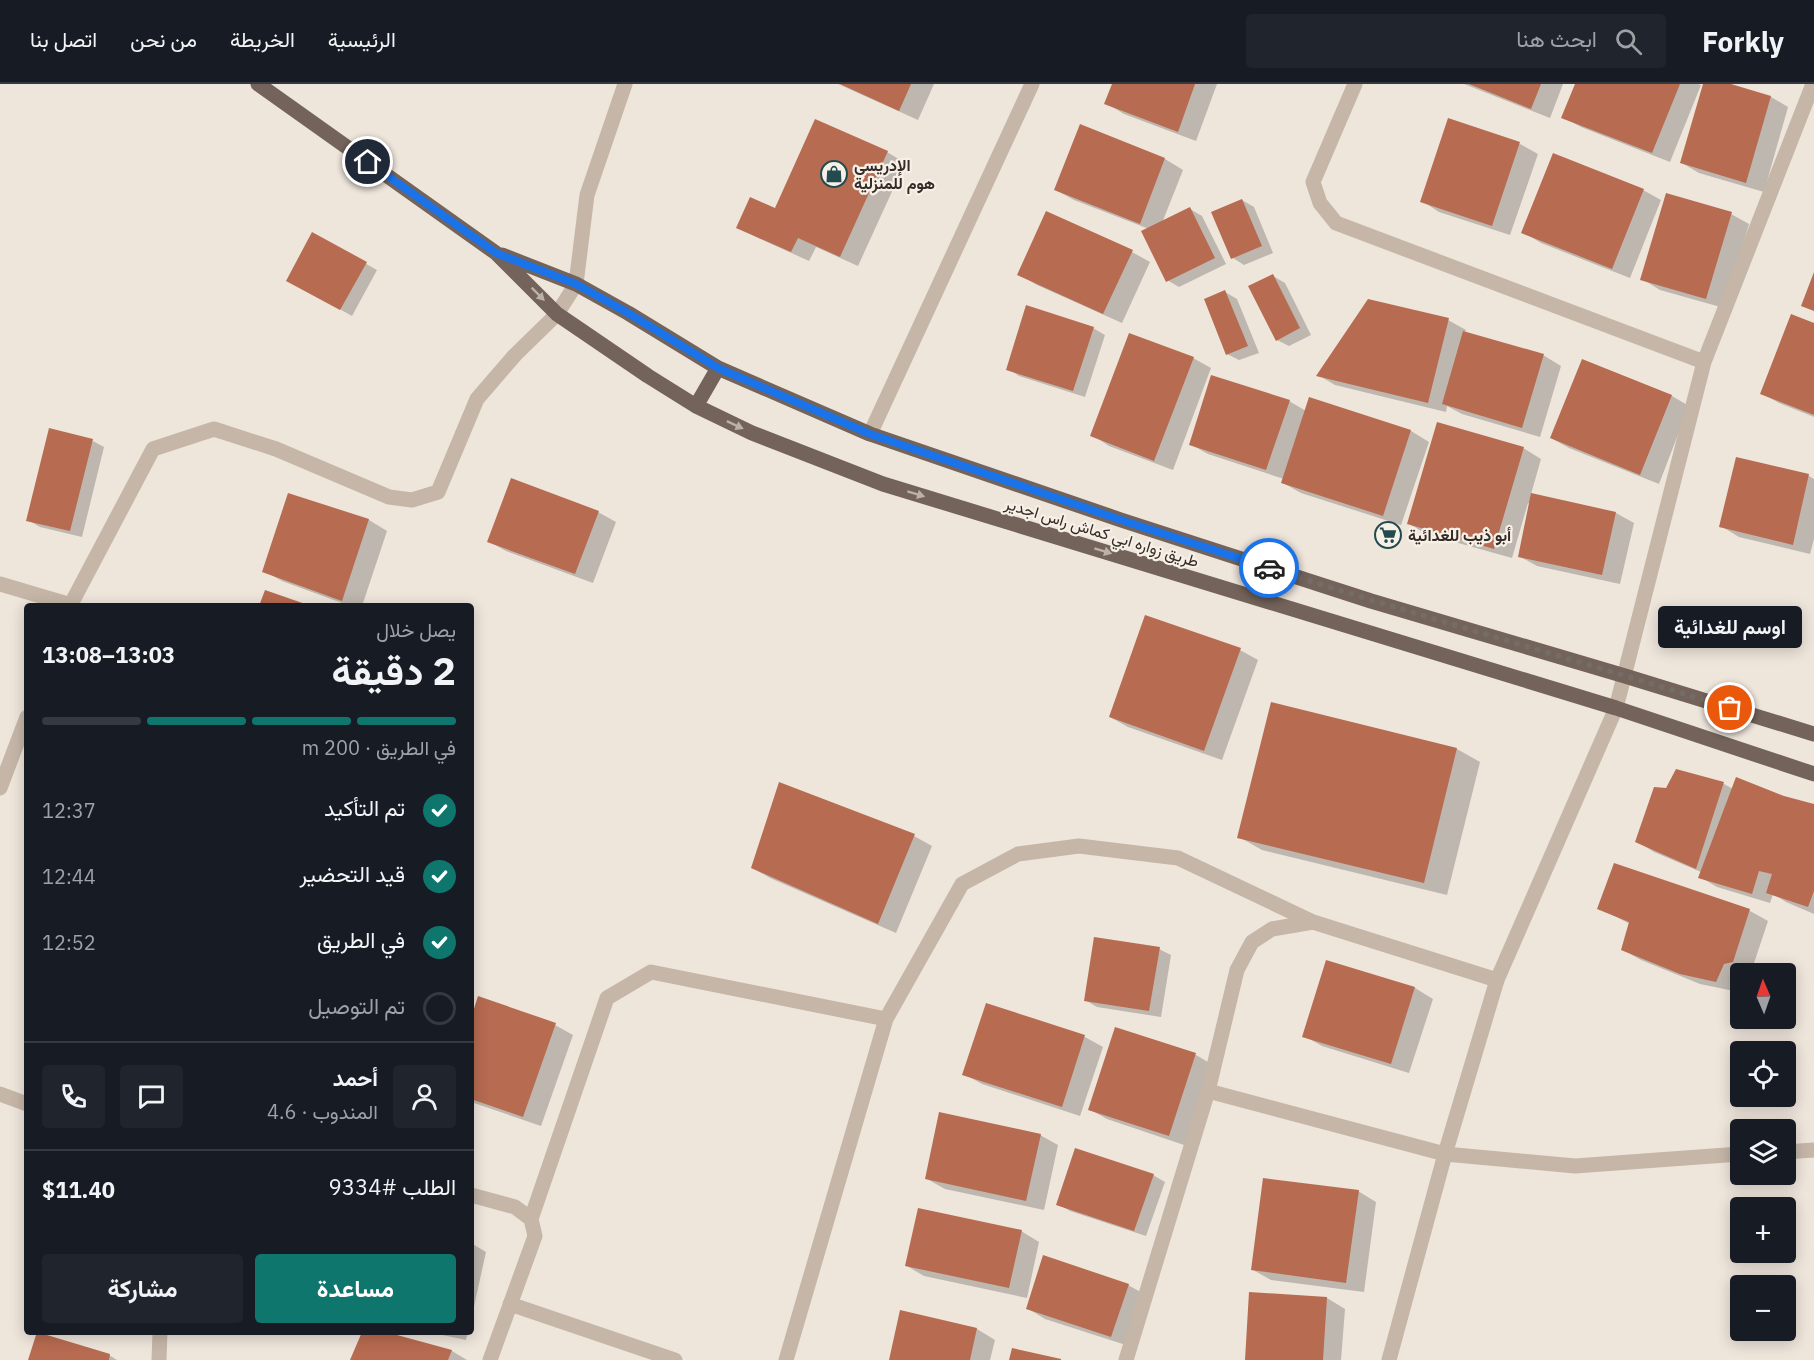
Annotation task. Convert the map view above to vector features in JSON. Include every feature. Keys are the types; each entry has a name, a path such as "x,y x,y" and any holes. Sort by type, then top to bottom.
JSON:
{"main road":[{"path":"258,84 496,253 576,284 718,368 870,434 1121,520 1360,597 1625,675 1814,734"},
{"name":"طريق زواره ابي كماش راس اجدير","path":"496,253 557,314 696,406 752,433 883,484 1616,708 1814,774"},
{"path":"696,406 718,368"}],"street":[{"path":"73,603 153,449 214,429 276,449 389,497 412,500 438,492 477,399 557,314 576,284 587,195 625,84"},
{"path":"870,434 1032,84"},
{"path":"1355,84 1313,182 1320,203 1336,223 1704,362"},
{"path":"1389,1360 1445,1154 1497,980 1616,708 1704,362 1813,84"},
{"path":"0,584 61,603"},
{"path":"0,788 24,725"},
{"path":"786,1360 886,1020 962,884 1018,854 1079,846 1178,858 1313,922 1497,980"},
{"path":"1126,1360 1208,1091 1236,970 1252,942 1272,929 1313,922"},
{"path":"489,1360 535,1236 531,1219 607,998 651,972 886,1020"},
{"path":"1208,1091 1445,1154 1575,1166 1730,1155"},
{"path":"0,1094 24,1103"},
{"path":"1796,1151 1814,1150"},
{"path":"474,1196 515,1207 531,1219"},
{"path":"510,1304 675,1360"},
{"path":"159,1360 160,1335"}],"building":[{"path":"840,84 911,84 899,111"},
{"path":"1112,84 1195,84 1178,132 1104,104"},
{"path":"1469,84 1541,84 1531,109"},
{"path":"1575,84 1680,84 1652,153 1561,118"},
{"path":"1703,84 1731,84 1771,96 1746,183 1680,163"},
{"path":"1448,118 1520,142 1492,226 1420,202"},
{"name":"الإدريسي هوم للمنزلية","path":"815,119 888,151 840,257 798,238 791,252 736,228 750,197 775,208"},
{"path":"1080,124 1165,158 1140,224 1054,190"},
{"path":"1553,153 1644,189 1612,269 1521,233"},
{"path":"1666,193 1732,212 1706,299 1640,280"},
{"path":"1242,199 1262,246 1231,259 1211,212"},
{"path":"1190,207 1215,258 1166,282 1141,231"},
{"path":"1046,211 1133,250 1103,314 1017,275"},
{"path":"312,232 367,262 340,310 286,281"},
{"path":"1814,272 1814,311 1801,306"},
{"path":"1273,274 1300,328 1276,341 1248,286"},
{"path":"1225,290 1248,346 1226,355 1204,299"},
{"path":"1368,299 1449,318 1428,403 1316,376"},
{"path":"1026,305 1094,327 1073,391 1006,370"},
{"path":"1791,314 1814,323 1814,415 1760,394"},
{"path":"1463,331 1544,354 1522,428 1442,404"},
{"path":"1129,333 1194,357 1154,461 1090,436"},
{"path":"1582,359 1672,395 1640,475 1550,438"},
{"path":"1211,375 1290,400 1266,470 1189,445"},
{"path":"1309,397 1411,430 1383,516 1281,483"},
{"path":"1437,422 1524,447 1494,549 1407,524"},
{"path":"49,428 93,439 70,531 26,521"},
{"path":"1736,457 1809,474 1793,545 1719,527"},
{"path":"511,478 599,511 575,574 487,542"},
{"path":"288,493 369,519 342,601 262,572"},
{"path":"1531,493 1616,512 1602,575 1518,557"},
{"path":"265,590 302,603 260,603"},
{"path":"1145,615 1241,648 1204,751 1109,717"},
{"path":"1271,702 1457,748 1424,883 1237,838"},
{"path":"1676,769 1724,782 1696,869 1635,842 1654,787 1666,788"},
{"path":"1736,777 1784,796 1814,804 1814,891 1808,907 1766,893 1772,874 1759,871 1752,894 1698,878"},
{"path":"779,782 915,834 878,924 751,868"},
{"path":"1614,863 1750,909 1733,962 1724,964 1716,982 1680,974 1621,950 1629,922 1597,909"},
{"path":"1094,937 1160,947 1149,1011 1084,1001"},
{"path":"1326,960 1415,987 1391,1064 1302,1037"},
{"path":"478,996 556,1023 523,1117 474,1100 474,1009"},
{"path":"986,1003 1085,1035 1062,1107 962,1075"},
{"path":"1115,1027 1196,1053 1169,1136 1088,1110"},
{"path":"939,1112 1041,1134 1026,1201 925,1179"},
{"path":"1075,1148 1154,1174 1134,1231 1056,1205"},
{"path":"1263,1178 1359,1190 1346,1283 1251,1270"},
{"path":"918,1208 1022,1230 1009,1288 905,1266"},
{"path":"1043,1255 1129,1284 1111,1337 1026,1309"},
{"path":"1249,1292 1327,1297 1323,1360 1245,1360"},
{"path":"900,1310 977,1328 970,1360 889,1360"},
{"path":"36,1335 47,1335 110,1354 109,1360 28,1360"},
{"path":"361,1335 397,1335 452,1350 448,1360 350,1360"},
{"path":"1012,1348 1061,1359 1061,1360 1009,1360"}],"way so far":[{"path":"1269,568 1371,601 1730,708"}],"place":[{"name":"الإدريسي هوم للمنزلية","path":"834,174"},
{"name":"أبو ذيب للغدائية","path":"1388,535"},
{"name":"اوسم للغدائية","path":"1730,708"}],"route":[{"path":"368,162 496,253 576,284 718,368 870,434 1269,568"}]}
